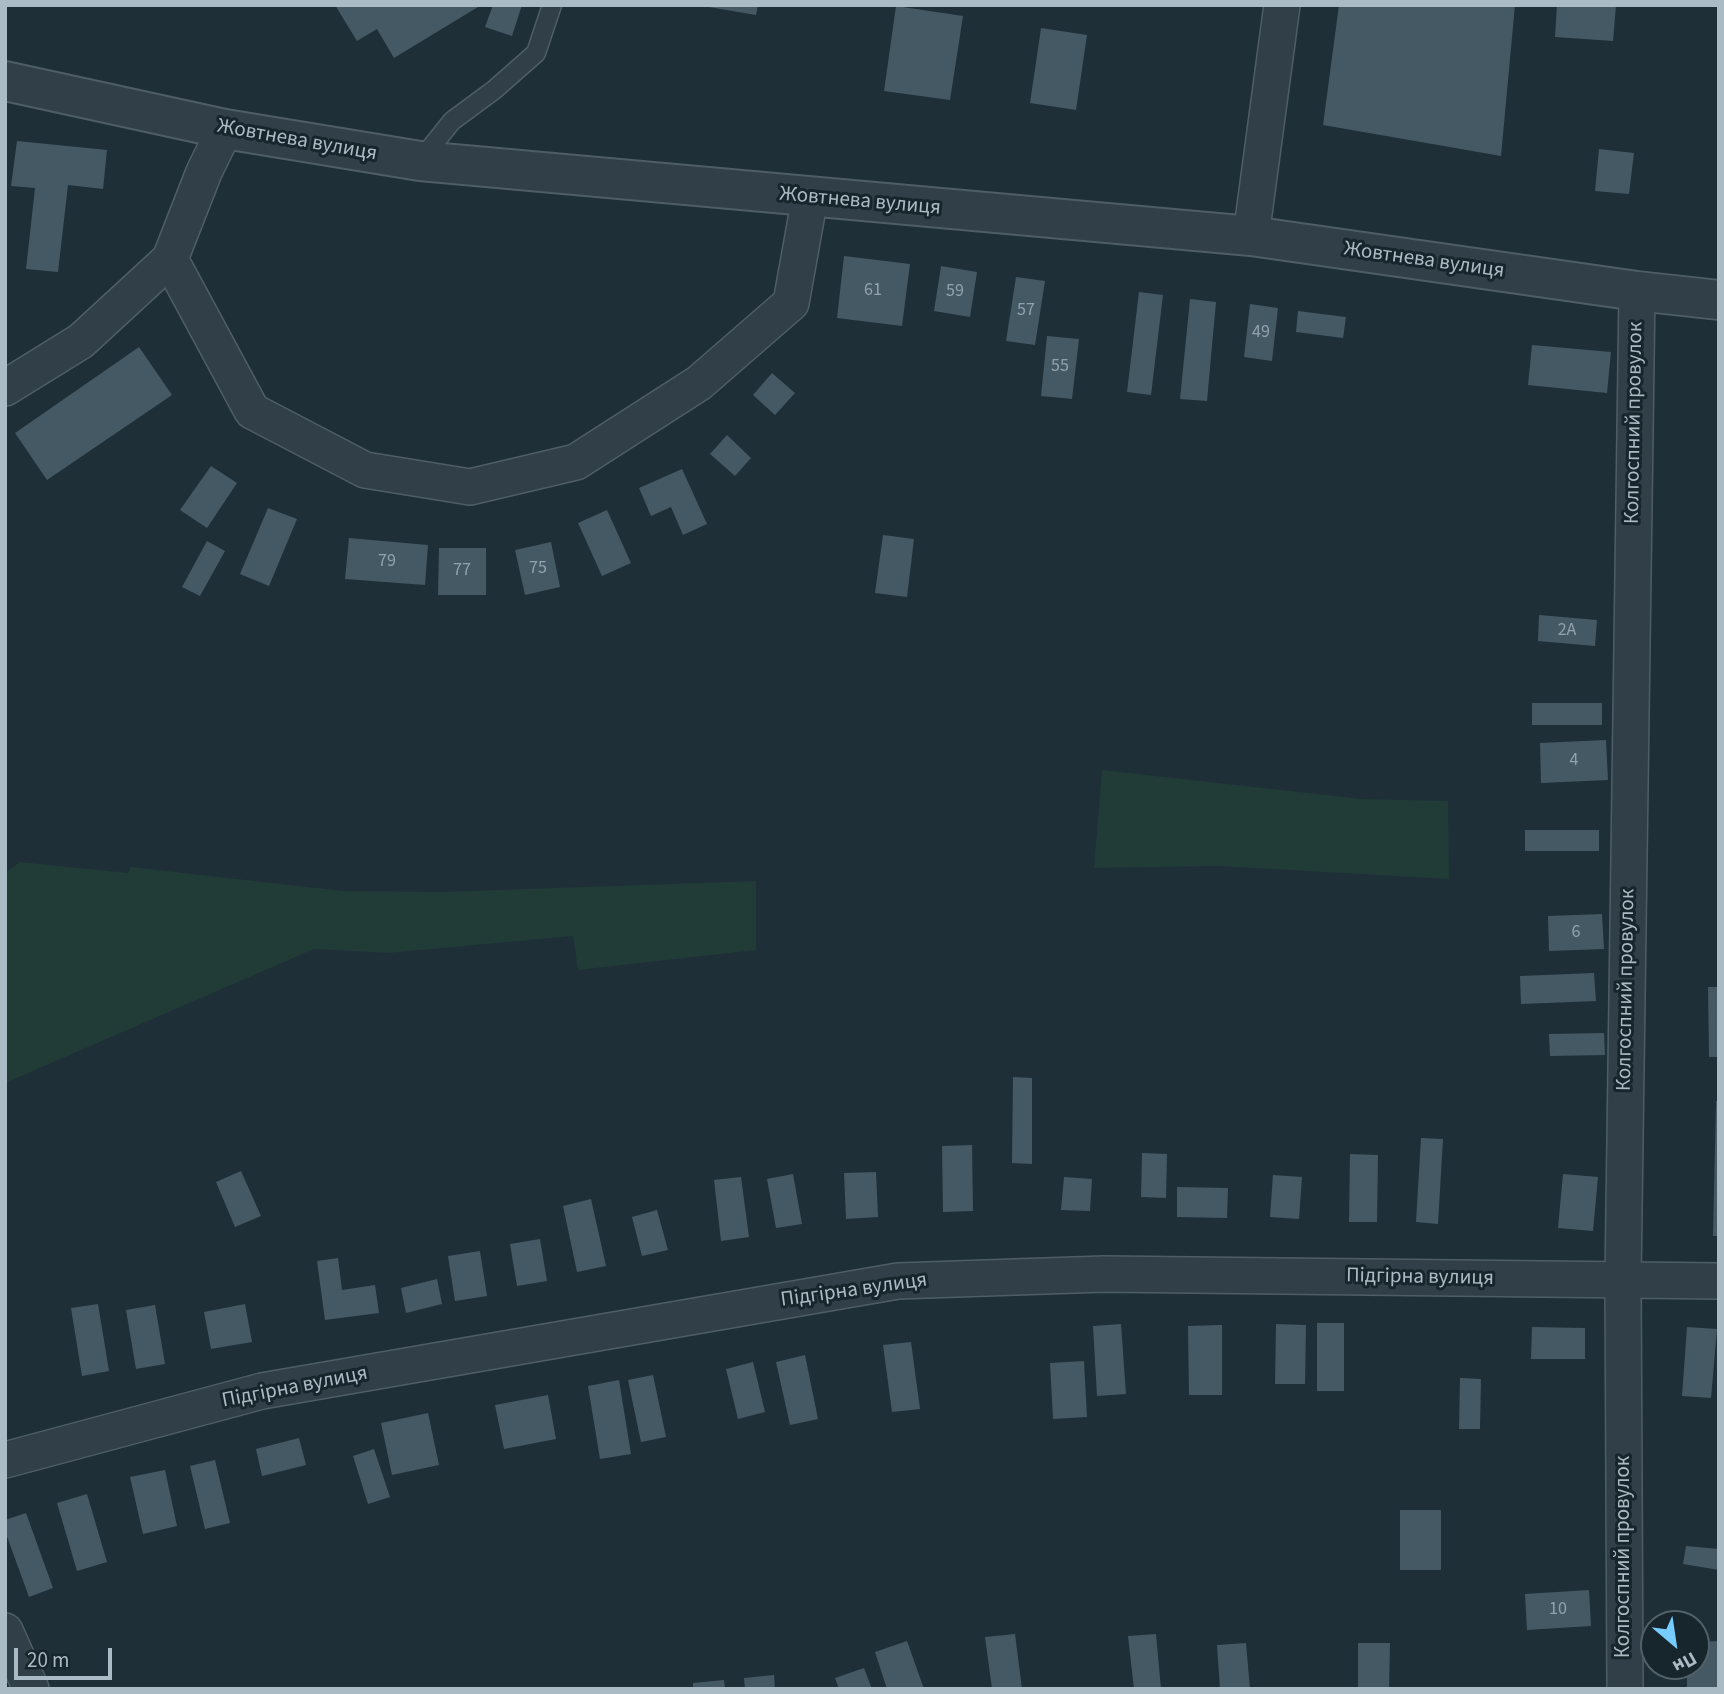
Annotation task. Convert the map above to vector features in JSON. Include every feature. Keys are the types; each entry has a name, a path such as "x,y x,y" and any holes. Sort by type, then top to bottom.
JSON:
{"street":[{"path":"1251,236 1282,5"},
{"name":"Жовтнева вулиця","path":"5,81 225,129 420,161 1251,236 1637,291 1719,300"},
{"path":"5,388 81,341 170,258 204,172 225,129"},
{"path":"170,258 252,411 365,470 470,487 576,461 709,374 791,303 810,197"},
{"name":"Колгоспний провулок","path":"1625,1689 1623,1280 1637,291"},
{"name":"Підгірна вулиця","path":"5,1460 262,1391 898,1281 1104,1274 1719,1281"},
{"path":"5,1631 31,1689"}],"lane":[{"path":"420,161 452,121 494,90 536,53 552,5"}],"green space":[{"path":"1102,770 1362,799 1448,801 1449,879 1218,866 1094,868"},
{"path":"20,862 128,873 131,867 343,891 440,892 756,881 756,950 578,970 573,936 388,953 314,949 5,1083 5,873"}],"building":[{"path":"335,5 478,7 394,58 377,29 357,41"},
{"path":"493,5 522,5 512,36 485,27"},
{"path":"697,5 758,5 756,15"},
{"path":"1339,5 1515,5 1501,156 1323,125"},
{"path":"1557,5 1616,5 1613,41 1555,37"},
{"path":"896,6 963,16 950,100 884,91"},
{"path":"1041,28 1087,35 1076,110 1030,103"},
{"path":"17,141 107,150 103,189 68,185 58,272 26,269 35,188 11,186"},
{"path":"1599,149 1634,153 1629,194 1595,191"},
{"path":"844,256 910,264 902,326 837,318"},
{"path":"941,266 977,272 970,317 934,311"},
{"path":"1016,277 1045,281 1035,345 1006,341"},
{"path":"1139,292 1163,295 1151,395 1127,392"},
{"path":"1190,299 1216,302 1207,401 1180,399"},
{"path":"1250,304 1278,308 1272,361 1244,357"},
{"path":"1298,311 1346,317 1343,338 1296,332"},
{"path":"1047,336 1079,339 1072,399 1041,396"},
{"path":"1532,345 1611,352 1607,393 1528,385"},
{"path":"139,347 172,395 47,480 15,433"},
{"path":"772,373 795,393 775,415 753,395"},
{"path":"727,435 751,458 735,476 710,454"},
{"path":"211,466 237,483 207,528 180,510"},
{"path":"682,469 707,524 683,535 671,507 651,516 639,488"},
{"path":"268,508 297,519 269,586 240,574"},
{"path":"607,510 631,563 602,576 578,523"},
{"path":"883,535 914,539 907,597 875,593"},
{"path":"349,538 428,545 425,585 345,579"},
{"path":"207,541 225,551 200,596 182,587"},
{"path":"551,542 560,587 525,595 515,550"},
{"path":"439,548 486,548 486,595 438,595"},
{"path":"1539,615 1597,620 1595,646 1538,641"},
{"path":"1532,703 1602,703 1602,725 1532,725"},
{"path":"1606,740 1608,780 1541,783 1540,743"},
{"path":"1525,830 1599,830 1599,851 1525,851"},
{"path":"1602,914 1604,949 1549,951 1548,916"},
{"path":"1594,973 1596,1001 1521,1004 1520,976"},
{"path":"1708,987 1719,987 1719,1057 1709,1057"},
{"path":"1604,1033 1605,1055 1550,1056 1549,1034"},
{"path":"1013,1077 1032,1078 1032,1164 1012,1163"},
{"path":"1716,1101 1719,1101 1719,1236 1713,1236"},
{"path":"1421,1138 1443,1139 1438,1224 1416,1222"},
{"path":"972,1145 973,1211 943,1212 942,1146"},
{"path":"1142,1153 1167,1154 1166,1198 1141,1197"},
{"path":"1350,1154 1378,1155 1377,1222 1349,1222"},
{"path":"241,1171 261,1216 235,1227 216,1182"},
{"path":"876,1172 878,1217 846,1219 844,1173"},
{"path":"793,1174 802,1224 776,1228 767,1179"},
{"path":"1563,1174 1598,1177 1593,1231 1558,1228"},
{"path":"1273,1175 1302,1177 1299,1219 1270,1217"},
{"path":"741,1177 749,1237 721,1241 714,1180"},
{"path":"1064,1177 1092,1179 1090,1211 1061,1210"},
{"path":"1177,1187 1228,1188 1227,1218 1177,1217"},
{"path":"591,1199 606,1266 577,1272 563,1206"},
{"path":"657,1210 668,1250 642,1256 632,1217"},
{"path":"540,1239 547,1281 517,1286 510,1244"},
{"path":"480,1251 487,1296 455,1301 448,1256"},
{"path":"338,1258 342,1290 375,1285 379,1313 325,1320 317,1261"},
{"path":"437,1279 442,1304 406,1313 401,1288"},
{"path":"98,1304 109,1371 82,1376 71,1308"},
{"path":"245,1304 252,1342 211,1349 204,1312"},
{"path":"155,1305 165,1364 136,1369 126,1310"},
{"path":"1317,1323 1344,1323 1344,1391 1317,1391"},
{"path":"1121,1324 1126,1394 1097,1396 1093,1326"},
{"path":"1276,1324 1306,1325 1305,1384 1275,1384"},
{"path":"1222,1325 1222,1395 1189,1395 1188,1326"},
{"path":"1532,1327 1585,1328 1585,1359 1531,1359"},
{"path":"1687,1327 1717,1329 1711,1398 1682,1396"},
{"path":"911,1342 920,1409 892,1412 883,1345"},
{"path":"805,1355 818,1419 790,1425 776,1362"},
{"path":"1084,1361 1087,1417 1053,1419 1050,1363"},
{"path":"753,1362 765,1412 738,1419 726,1369"},
{"path":"653,1375 666,1437 641,1442 628,1380"},
{"path":"1460,1378 1481,1379 1480,1429 1459,1429"},
{"path":"619,1380 631,1454 600,1459 588,1386"},
{"path":"548,1395 556,1439 504,1449 495,1405"},
{"path":"428,1413 439,1465 392,1475 381,1423"},
{"path":"299,1438 306,1465 262,1476 256,1449"},
{"path":"374,1449 390,1497 368,1504 353,1456"},
{"path":"215,1460 230,1523 205,1529 190,1466"},
{"path":"165,1470 177,1526 143,1534 130,1477"},
{"path":"87,1494 107,1562 77,1571 57,1503"},
{"path":"1400,1510 1441,1510 1441,1570 1400,1570"},
{"path":"26,1513 53,1588 29,1597 5,1531 5,1520"},
{"path":"1686,1546 1719,1549 1719,1570 1683,1564"},
{"path":"1589,1590 1591,1626 1527,1630 1525,1594"},
{"path":"1015,1634 1022,1689 992,1689 985,1637"},
{"path":"1156,1634 1161,1689 1134,1689 1128,1636"},
{"path":"907,1641 924,1689 887,1689 875,1652"},
{"path":"1710,1641 1719,1641 1719,1688 1687,1688 1687,1680 1710,1680"},
{"path":"1246,1643 1250,1689 1220,1689 1217,1645"},
{"path":"1358,1643 1390,1643 1389,1689 1358,1689"},
{"path":"864,1668 872,1689 839,1689 835,1678"},
{"path":"774,1675 775,1689 745,1689 744,1678"},
{"path":"724,1680 725,1689 693,1689 693,1683"}]}
